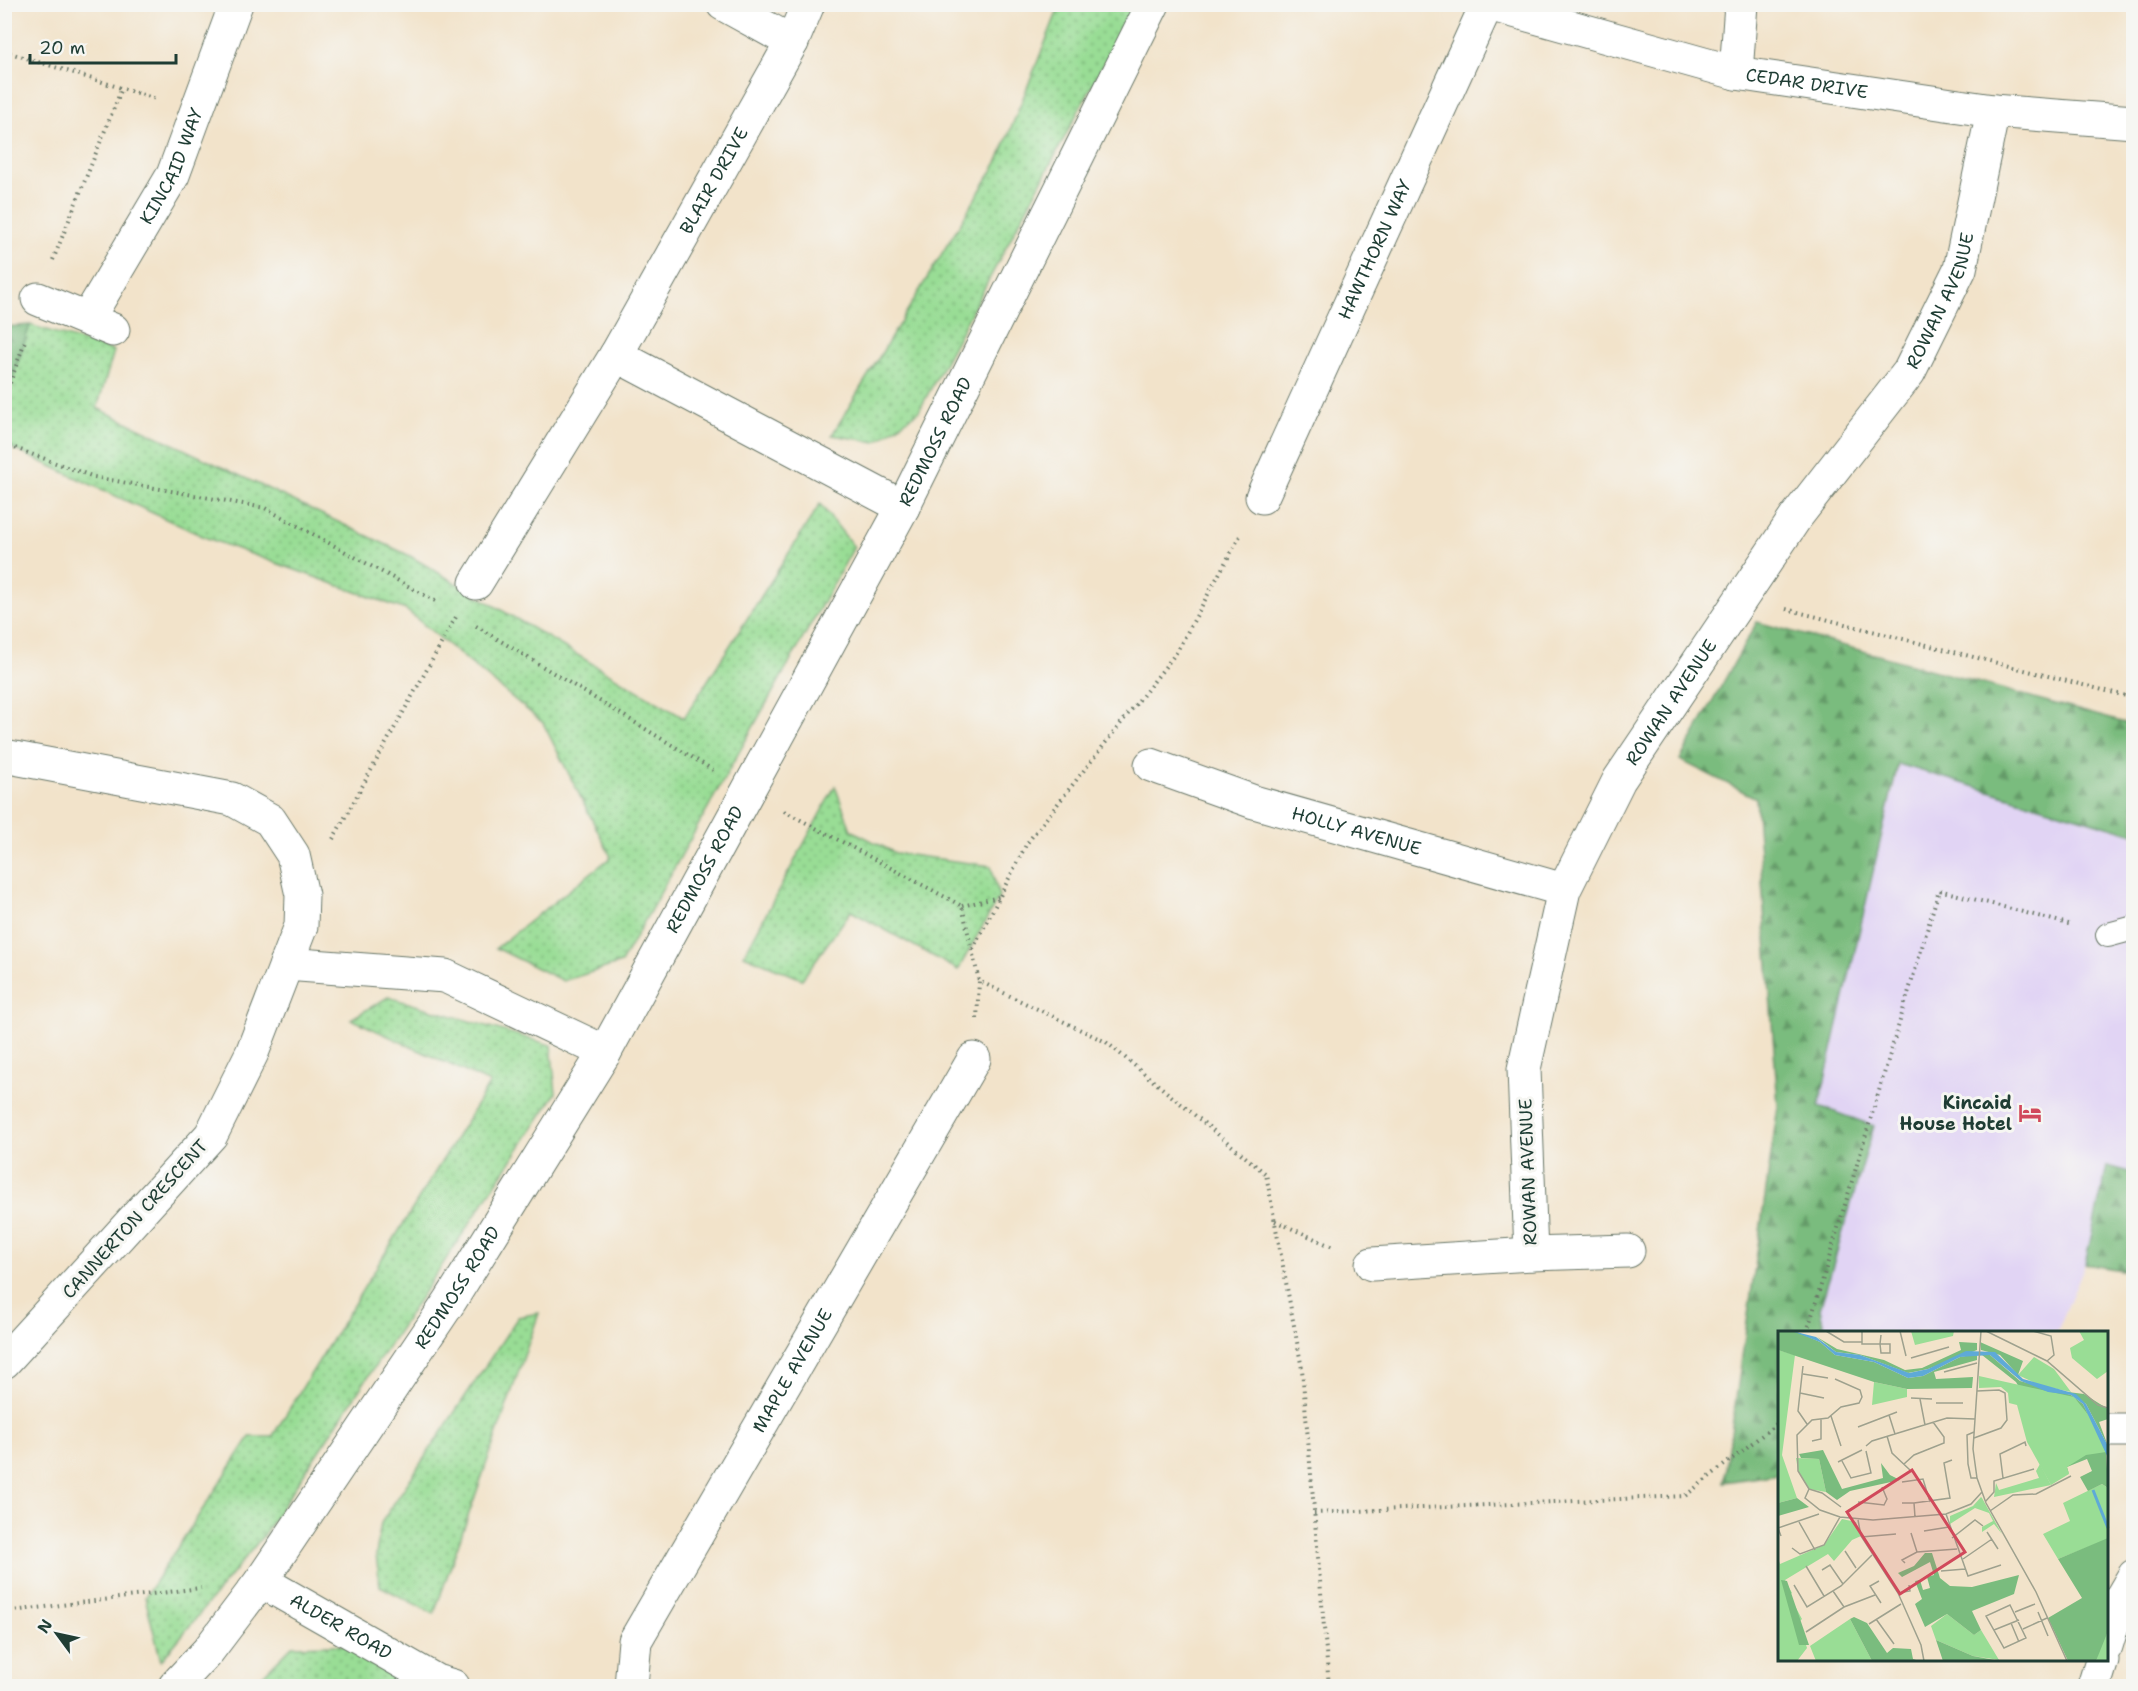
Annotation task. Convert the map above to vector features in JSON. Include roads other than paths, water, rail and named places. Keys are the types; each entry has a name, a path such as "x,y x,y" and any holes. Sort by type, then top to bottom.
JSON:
{"street":[{"name":"KINCAID WAY","path":"38,299 101,324 173,175 236,4"},
{"path":"723,4 792,42"},
{"name":"BLAIR DRIVE","path":"476,582 616,355 792,42 808,4"},
{"name":"REDMOSS ROAD","path":"175,1686 208,1651 261,1581 450,1301 605,1053 903,507 1153,4"},
{"name":"CEDAR DRIVE","path":"1488,4 1736,73 1993,111 2133,122"},
{"name":"HAWTHORN WAY","path":"1262,497 1488,4"},
{"path":"1736,73 1741,4"},
{"name":"ROWAN AVENUE","path":"1628,1251 1531,1254 1524,1069 1564,890 1619,780 1796,517 1909,372 1960,269 1993,111"},
{"path":"616,355 903,507"},
{"name":"CANNERTON CRESCENT","path":"4,756 232,799 270,820 293,855 302,895 301,926 252,1053 212,1135 4,1362"},
{"name":"HOLLY AVENUE","path":"1151,765 1254,802 1564,890"},
{"path":"286,964 445,976 605,1053"},
{"name":"MAPLE AVENUE","path":"631,1686 635,1641 974,1059"},
{"path":"1372,1264 1531,1254"},
{"path":"2108,1430 2133,1430"},
{"path":"2108,1639 2120,1600 2133,1576"},
{"name":"ALDER ROAD","path":"261,1581 436,1681 453,1686"},
{"path":"2094,1686 2101,1661"}],"lane":[{"path":"2108,935 2133,928"}],"place":[{"name":"Kincaid House Hotel","path":"2030,1113"}]}
